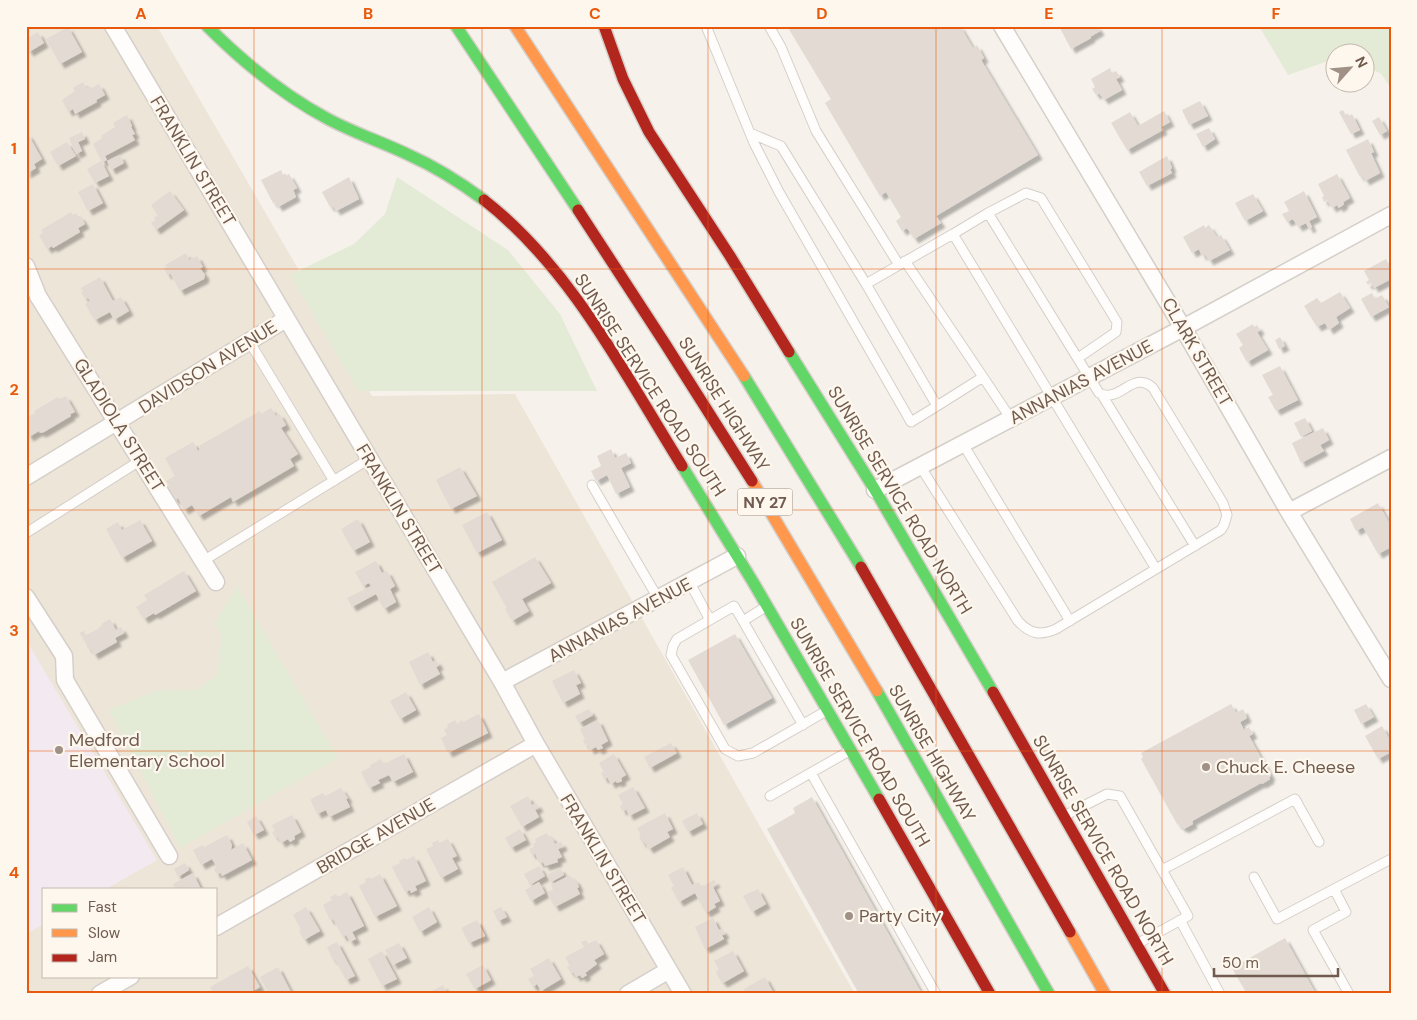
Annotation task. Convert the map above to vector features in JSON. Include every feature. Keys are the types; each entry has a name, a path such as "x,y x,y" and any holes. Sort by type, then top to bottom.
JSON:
{"main road":[{"name":"SUNRISE SERVICE ROAD SOUTH","path":"207,26 252,70 277,88 330,120 412,156 464,186 518,230 553,268 587,316 737,556 851,750 988,993"},
{"name":"SUNRISE HIGHWAY","path":"456,26 595,234 744,468 844,634 1049,994"},
{"name":"SUNRISE HIGHWAY","path":"515,26 698,303 824,505 943,708 1105,994"},
{"name":"SUNRISE SERVICE ROAD NORTH","path":"604,26 623,78 649,132 875,490 1165,994"}],"street":[{"name":"FRANKLIN STREET","path":"113,26 502,682 536,744 683,994"},
{"name":"CLARK STREET","path":"1002,26 1183,328 1289,512 1391,679"},
{"name":"ANNANIAS AVENUE","path":"875,490 1090,378 1391,215"},
{"name":"GLADIOLA STREET","path":"26,266 38,296 216,582"},
{"name":"DAVIDSON AVENUE","path":"26,477 286,318"},
{"path":"1289,512 1391,458"},
{"name":"ANNANIAS AVENUE","path":"502,682 659,600 737,556"},
{"path":"26,597 64,656 65,680 169,856"},
{"name":"BRIDGE AVENUE","path":"218,926 536,744"},
{"path":"628,994 669,970"},
{"path":"100,994 128,978"}],"lane":[{"path":"706,26 750,133 778,192 911,422 983,377"},
{"path":"769,26 781,47 816,131 902,263 1011,419"},
{"path":"750,133 781,146 866,284 937,406"},
{"path":"866,284 1026,193 1041,198 1117,322 1116,332 1078,358"},
{"path":"988,213 1195,546"},
{"path":"953,234 1156,569"},
{"path":"249,342 334,481"},
{"path":"920,466 1021,624 1029,631 1042,634 1056,629 1221,530 1226,520 1226,510 1152,388 1141,381 1113,395 1102,395"},
{"path":"963,444 1070,621"},
{"path":"203,561 370,459"},
{"path":"26,533 141,460"},
{"path":"592,485 659,600"},
{"path":"690,583 710,620"},
{"path":"802,725 734,606 677,639 671,655 725,749 738,756 753,753 802,725 828,710"},
{"path":"743,621 767,606"},
{"path":"770,796 851,750"},
{"path":"811,773 936,994"},
{"path":"1064,816 1107,794 1120,796 1188,916 1137,944"},
{"path":"1162,870 1295,799 1319,842"},
{"path":"1254,878 1277,919 1391,859"},
{"path":"1334,890 1346,912 1314,930 1349,994"},
{"path":"1180,920 1218,993"}],"shaded area":[{"path":"26,26 157,26 372,396 515,394 855,994 26,994"},
{"name":"Medford Elementary School","path":"26,640 157,860 108,888 42,888 42,925 26,934"}],"green space":[{"path":"1259,26 1391,26 1391,88 1381,74 1374,70 1374,42 1324,42 1324,62 1288,75"},
{"path":"397,177 508,250 560,314 597,391 358,391 290,275 354,244 385,214"},
{"path":"237,586 338,758 180,848 109,710 155,691 198,689 216,676 222,638 215,623"}],"building":[{"path":"787,26 960,26 973,48 977,45 984,58 981,60 1038,155 936,216 941,223 914,239 907,228 902,231 896,221 901,217 886,192 880,196 825,103 831,99"},
{"path":"1059,26 1097,26 1100,31 1071,49"},
{"path":"68,27 82,52 60,64 46,39"},
{"path":"38,32 44,43 29,52 26,47 26,39"},
{"path":"1110,68 1112,73 1116,71 1120,77 1116,79 1122,90 1104,100 1099,93 1096,95 1092,89 1095,87 1091,79"},
{"path":"83,82 86,88 90,86 92,88 99,84 105,95 96,100 97,102 75,114 73,109 68,112 62,100 75,91 73,88"},
{"path":"1200,101 1208,116 1189,125 1182,110"},
{"path":"1343,110 1347,117 1352,114 1360,130 1351,134 1339,112"},
{"path":"1164,111 1170,122 1161,127 1163,130 1127,150 1111,123 1130,112 1138,126"},
{"path":"127,115 135,134 132,135 135,140 105,156 107,160 102,162 93,144 115,127 113,123"},
{"path":"1379,117 1387,131 1380,135 1372,121"},
{"path":"1209,128 1215,139 1203,147 1196,134"},
{"path":"82,132 85,139 78,142 82,151 76,154 69,138"},
{"path":"28,134 42,159 34,164 36,168 26,174 26,135"},
{"path":"1368,139 1374,152 1371,153 1380,173 1365,181 1362,175 1360,177 1346,150"},
{"path":"67,142 76,156 58,166 50,152"},
{"path":"120,155 124,163 111,170 107,161"},
{"path":"1167,156 1172,173 1147,186 1139,172"},
{"path":"101,161 109,176 95,183 87,169"},
{"path":"281,170 284,177 289,174 297,188 293,190 296,197 278,207 275,202 273,203 261,180"},
{"path":"1337,174 1350,198 1343,202 1344,204 1339,208 1337,205 1332,208 1327,200 1324,202 1322,197 1324,196 1318,184"},
{"path":"349,177 359,199 336,211 333,206 330,207 322,192"},
{"path":"93,184 103,203 88,211 78,192"},
{"path":"170,191 184,210 156,230 151,223 156,220 154,218 158,215 151,205"},
{"path":"1304,191 1317,217 1309,221 1312,227 1309,229 1306,223 1298,227 1293,219 1287,222 1282,214 1289,211 1284,202"},
{"path":"1253,194 1263,211 1245,221 1235,203"},
{"path":"71,212 73,215 76,213 78,217 80,216 85,224 78,228 80,232 53,248 52,246 47,249 39,235 43,233 41,230"},
{"path":"1204,225 1205,228 1209,225 1217,237 1221,235 1230,250 1209,261 1205,254 1202,256 1199,249 1192,253 1183,237"},
{"path":"186,253 189,260 197,256 203,267 200,268 205,275 204,279 180,291 170,273 167,275 164,268 167,267 165,265"},
{"path":"1386,259 1391,268 1391,279 1374,288 1371,283 1368,285 1366,282 1369,280 1364,271"},
{"path":"100,277 113,301 121,297 129,311 114,320 110,312 95,320 85,304 90,301 88,298 85,299 81,292 83,291 81,288"},
{"path":"1340,292 1350,308 1336,317 1339,323 1329,330 1325,323 1317,327 1304,306 1317,298 1321,303"},
{"path":"1372,293 1375,299 1382,295 1389,307 1371,317 1361,299"},
{"path":"1253,324 1254,327 1257,325 1260,330 1257,332 1268,350 1247,362 1239,348 1243,345 1236,334"},
{"path":"1280,337 1285,346 1279,349 1275,340"},
{"path":"1280,366 1298,400 1276,411 1268,397 1273,395 1262,375"},
{"path":"66,396 75,412 44,432 40,433 39,431 29,437 26,432 26,418 58,397 59,399"},
{"path":"271,408 276,416 279,413 286,425 281,428 298,454 290,459 294,466 233,502 231,497 199,516 192,505 184,510 178,498 175,500 167,487 169,485 166,481 175,476 165,458 193,442 198,451 201,449 199,446 260,411 261,414"},
{"path":"1305,418 1312,431 1301,437 1294,423"},
{"path":"1323,428 1329,440 1320,445 1324,451 1301,463 1292,443"},
{"path":"611,449 615,458 626,453 631,463 621,468 630,487 616,494 607,475 596,481 591,471 601,466 597,456"},
{"path":"460,467 477,496 451,509 436,480"},
{"path":"1378,503 1391,526 1391,547 1378,554 1363,527 1356,531 1350,519"},
{"path":"487,512 502,540 477,553 462,525"},
{"path":"358,519 370,542 353,551 341,529"},
{"path":"140,520 152,541 122,558 106,529 118,522 122,530"},
{"path":"535,557 551,583 522,599 529,611 512,621 492,582"},
{"path":"376,561 382,573 387,571 395,586 390,589 396,602 384,609 376,594 352,607 347,598 371,586 369,583 363,586 355,572"},
{"path":"184,571 196,591 155,615 154,613 144,619 136,607 147,600 144,595"},
{"path":"110,619 116,630 121,627 124,633 115,638 117,642 94,655 90,648 88,649 83,636 79,633 84,631 86,635 98,629 101,624"},
{"path":"735,634 772,698 724,725 688,660"},
{"path":"428,652 433,662 436,660 439,665 436,667 440,674 420,685 409,662"},
{"path":"574,670 581,683 576,685 580,694 563,703 552,681"},
{"path":"406,692 416,710 400,719 390,701"},
{"name":"Chuck E. Cheese","path":"1231,704 1236,713 1243,709 1247,718 1240,722 1244,730 1249,727 1253,734 1249,736 1271,776 1269,777 1270,779 1192,821 1193,824 1184,829 1183,827 1181,828 1141,759 1143,757 1141,753"},
{"path":"1366,704 1374,717 1361,724 1354,710"},
{"path":"589,709 593,715 579,723 575,716"},
{"path":"479,714 488,733 448,753 441,738 447,735 444,730 448,727 447,725 455,720 458,725 462,720 463,722"},
{"path":"598,720 608,741 601,745 603,748 598,750 596,747 590,750 587,744 585,745 583,740 585,739 580,729"},
{"path":"1382,726 1391,742 1391,752 1378,759 1365,736"},
{"path":"671,743 677,753 650,768 644,757"},
{"path":"404,754 413,772 393,782 389,775 378,780 380,783 369,788 361,772 381,759 384,764"},
{"path":"614,754 626,775 621,778 622,781 617,783 616,781 611,784 607,777 604,779 601,773 604,772 599,763"},
{"path":"633,787 645,808 629,816 626,809 622,811 620,806 623,804 618,795"},
{"path":"341,788 348,798 346,799 350,807 329,817 326,810 317,814 311,799 323,793 325,796"},
{"path":"528,796 532,805 536,803 539,807 535,810 539,817 522,827 510,806"},
{"path":"812,797 922,994 859,994 767,829 795,813 793,808"},
{"path":"665,813 673,829 667,832 670,837 649,849 644,841 642,843 639,836 641,835 637,828"},
{"path":"697,813 703,824 688,832 682,821"},
{"path":"292,815 301,832 294,836 295,839 290,842 288,839 281,843 272,832 275,831 272,825"},
{"path":"256,816 264,830 254,835 247,822"},
{"path":"520,829 526,840 511,848 505,838"},
{"path":"547,833 555,844 561,842 563,846 558,849 562,857 557,859 558,862 545,866 543,862 539,863 535,853 532,855 529,849 534,847 535,839"},
{"path":"227,835 232,845 231,850 243,843 252,860 222,876 220,872 216,874 214,869 217,867 212,859 201,865 193,850 203,845 204,847"},
{"path":"448,839 457,856 452,858 458,869 441,878 426,849 433,846 432,843 438,840 439,843"},
{"path":"414,856 426,881 415,886 417,890 411,893 410,890 405,892 392,867 405,858 406,860"},
{"path":"185,863 189,870 178,877 174,869"},
{"path":"539,866 545,876 530,885 524,874"},
{"path":"683,867 692,885 699,882 701,887 714,880 716,883 712,885 720,901 714,904 716,907 706,913 695,893 679,902 671,888 674,886 668,875"},
{"path":"560,868 564,875 551,882 547,875"},
{"path":"193,873 200,888 175,888 173,884"},
{"path":"380,874 397,906 375,917 359,886 366,882 365,879 370,877 371,879"},
{"path":"570,875 573,880 575,879 580,894 555,907 548,895 549,891 553,890 551,885"},
{"path":"539,882 545,893 531,901 525,890"},
{"path":"758,889 766,904 752,912 743,896"},
{"path":"347,892 364,926 352,932 356,939 350,942 346,935 343,937 333,919 330,920 323,905 332,900 330,897 336,894 338,897"},
{"path":"306,907 320,931 304,940 299,931 301,929 293,915"},
{"path":"429,907 437,922 420,932 412,917"},
{"path":"501,907 507,917 498,921 493,911"},
{"path":"713,918 719,930 722,929 725,934 722,935 724,939 705,949 695,927"},
{"path":"477,920 485,936 469,943 461,928"},
{"path":"1285,938 1316,994 1247,994 1232,968"},
{"path":"586,940 588,944 596,940 604,954 594,960 597,964 585,973 587,975 582,978 580,975 576,977 567,967 570,966 565,957 584,947 581,942"},
{"path":"337,942 355,976 346,980 327,947"},
{"path":"399,943 407,958 393,965 385,950"},
{"path":"382,951 397,979 382,986 368,959"},
{"path":"733,951 744,971 723,983 718,977 716,971 719,970 714,961"},
{"path":"549,958 561,979 541,991 537,984 533,987 528,979 534,976 530,969"},
{"path":"483,965 491,980 475,989 466,974"},
{"path":"248,966 260,987 248,994 214,994 210,987"},
{"path":"278,967 292,994 282,994 281,992 269,994 260,977"},
{"path":"765,977 774,994 746,994 744,989"},
{"path":"443,985 447,994 427,994"}],"traffic: fast":[{"path":"207,26 264,77 311,110 429,165 457,181 484,200"},
{"path":"456,26 578,210"},
{"path":"789,352 875,490 993,692"},
{"path":"744,376 861,567"},
{"path":"682,466 753,582 879,799"},
{"path":"877,691 1049,994"}],"traffic: slow":[{"path":"515,26 744,376"},
{"path":"752,481 877,691"},
{"path":"1070,932 1105,994"}],"traffic: jam":[{"path":"604,26 623,79 649,132 730,256 789,352"},
{"path":"484,200 515,227 570,290 617,359 682,466"},
{"path":"578,210 752,481"},
{"path":"861,567 1070,932"},
{"path":"993,692 1165,994"},
{"path":"879,799 990,994"}],"place":[{"name":"Medford Elementary School","path":"59,750"},
{"name":"Chuck E. Cheese","path":"1206,767"},
{"name":"Party City","path":"849,916"}]}
